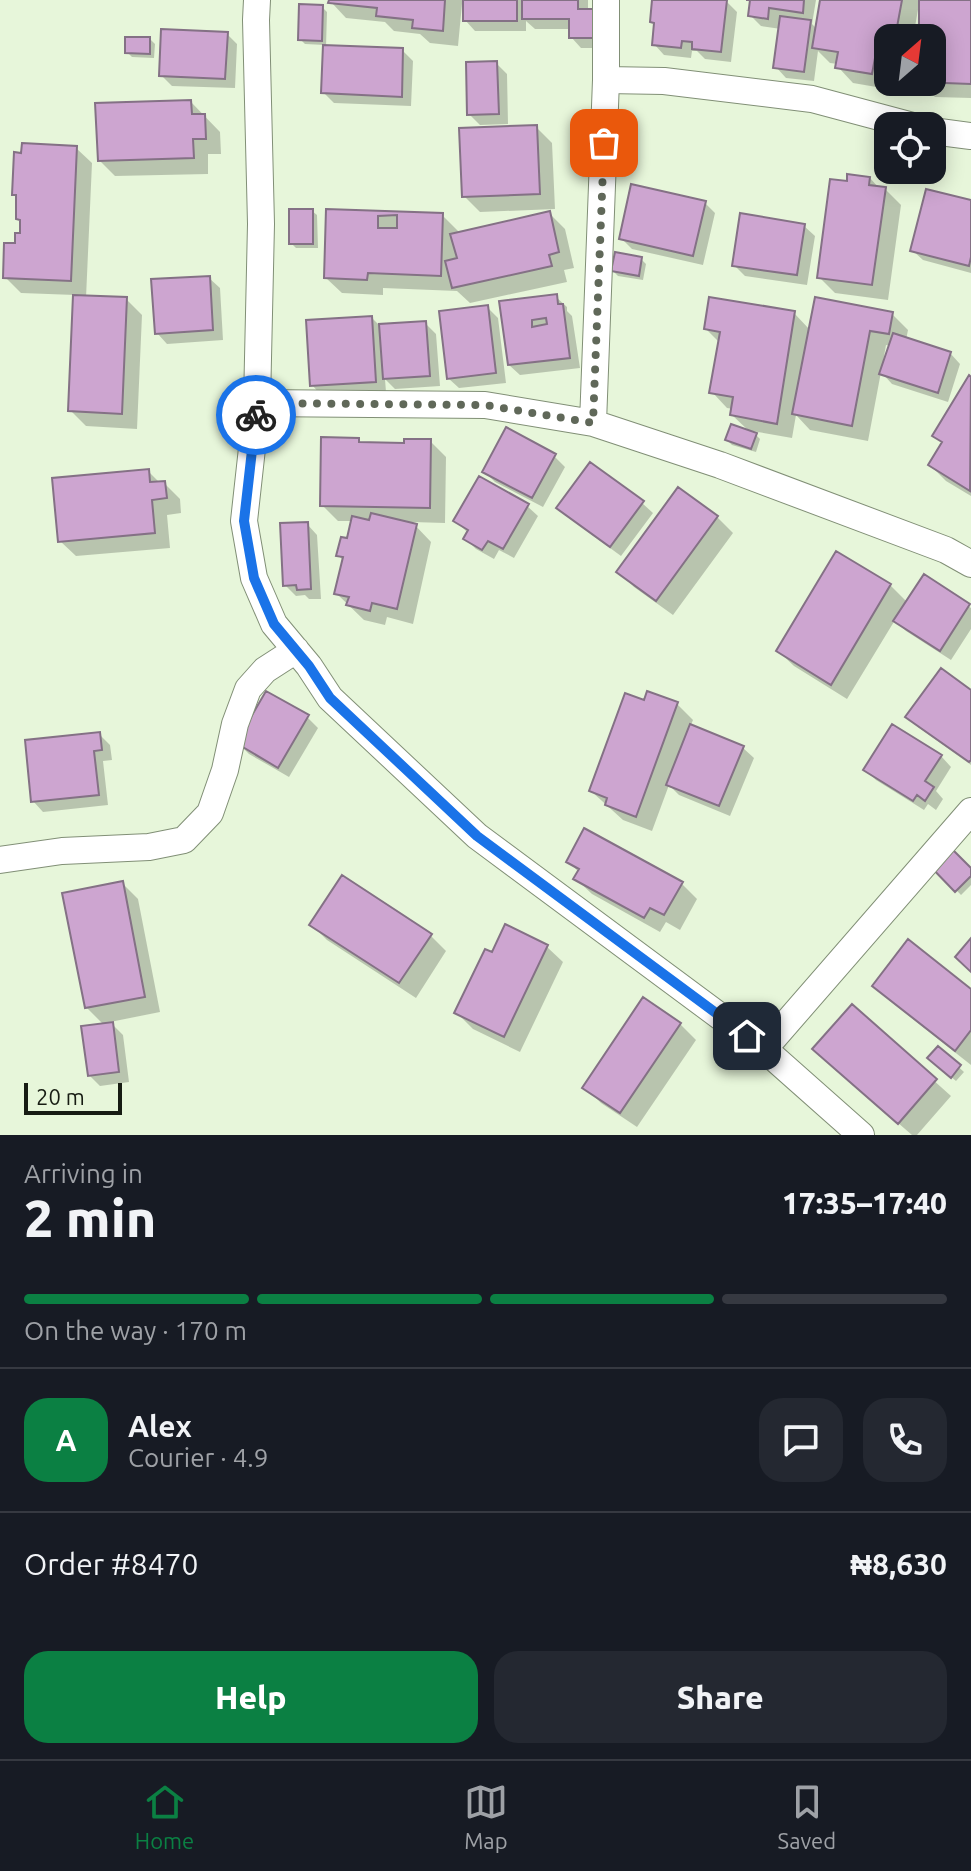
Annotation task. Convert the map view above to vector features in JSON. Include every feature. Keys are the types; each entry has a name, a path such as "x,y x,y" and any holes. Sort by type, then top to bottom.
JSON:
{"street":[{"path":"257,0 261,224 257,403 244,521 254,578 274,624 330,698 477,836 764,1049 861,1135"},
{"path":"593,423 606,80 606,0"},
{"path":"606,80 664,81 812,99 874,116"},
{"path":"946,133 971,136"},
{"path":"257,403 485,405 593,423 720,465 932,544 971,564"},
{"path":"0,860 62,851 149,847 184,840 210,813 248,689 265,670 296,650"},
{"path":"764,1049 971,811"}],"building":[{"path":"329,0 445,0 443,31 412,28 413,20 376,16 377,8 328,3"},
{"path":"463,0 517,0 517,21 463,21"},
{"path":"522,0 578,0 578,9 593,9 593,38 569,38 569,19 522,19"},
{"path":"652,0 727,0 721,52 692,49 692,42 682,41 681,48 652,45"},
{"path":"750,0 804,0 803,13 769,8 768,19 748,16"},
{"path":"820,0 902,0 898,24 874,24 872,74 835,68 838,52 812,48"},
{"path":"919,0 971,0 971,84 946,83 946,24 919,24"},
{"path":"299,4 323,5 322,41 298,40"},
{"path":"780,16 811,20 804,72 773,68"},
{"path":"161,29 228,32 225,79 159,76"},
{"path":"125,37 150,37 150,54 125,53"},
{"path":"323,45 403,48 402,97 321,93"},
{"path":"497,61 499,114 467,115 466,62"},
{"path":"191,100 192,114 205,114 206,139 193,139 194,158 98,161 95,103"},
{"path":"537,125 540,194 462,197 459,128"},
{"path":"22,143 77,146 71,281 3,278 4,243 15,243 15,233 20,233 20,220 16,219 16,195 12,195 14,152 21,153"},
{"path":"847,174 870,177 869,185 886,187 872,285 817,278 830,179 847,181"},
{"path":"631,184 706,201 693,256 619,239"},
{"path":"926,189 971,200 969,266 910,251"},
{"path":"289,209 313,209 313,244 289,244"},
{"path":"326,209 443,213 441,276 368,273 367,280 324,278","holes":["397,215 397,228 378,228 378,216"]},
{"path":"550,211 559,252 549,255 552,266 452,288 445,261 457,258 450,234"},
{"path":"740,213 805,224 797,275 732,266"},
{"path":"615,252 642,257 639,276 611,271"},
{"path":"210,276 213,330 155,334 151,279"},
{"path":"557,294 558,304 563,304 570,358 508,365 499,301","holes":["546,318 547,324 532,327 532,320"]},
{"path":"73,295 127,297 122,414 68,411"},
{"path":"709,297 795,311 777,424 730,415 733,397 709,393 720,332 704,329"},
{"path":"815,297 893,312 889,334 870,331 852,426 792,414"},
{"path":"488,305 496,373 447,379 439,311"},
{"path":"372,316 376,382 310,386 306,320"},
{"path":"426,321 430,376 383,379 379,324"},
{"path":"893,333 951,352 938,393 879,374"},
{"path":"969,375 970,491 928,465 942,442 932,436"},
{"path":"731,424 757,433 751,449 725,440"},
{"path":"506,427 556,454 532,498 482,472"},
{"path":"321,437 404,443 404,439 431,439 430,508 320,506"},
{"path":"590,462 644,501 610,547 556,508"},
{"path":"149,469 150,482 165,481 167,498 152,500 155,533 58,542 52,478"},
{"path":"479,476 529,504 503,549 488,541 482,550 463,539 468,530 453,521"},
{"path":"678,487 718,516 656,601 616,572"},
{"path":"371,513 417,524 397,609 372,603 370,611 346,605 349,597 334,594 343,557 336,556 341,537 347,538 352,516 369,520"},
{"path":"308,522 311,589 297,590 296,585 283,586 280,523"},
{"path":"836,551 891,584 831,685 776,651"},
{"path":"924,574 970,604 940,651 893,621"},
{"path":"941,668 971,690 969,762 905,717"},
{"path":"266,691 309,715 278,768 236,743"},
{"path":"647,691 678,702 636,817 605,805 607,798 589,791 625,693 644,700"},
{"path":"690,724 744,746 719,806 666,785"},
{"path":"892,724 942,755 925,781 934,787 925,801 917,795 913,801 863,770"},
{"path":"100,732 102,750 94,751 99,795 31,802 25,740"},
{"path":"584,828 683,882 664,915 650,908 644,918 573,879 579,869 566,862"},
{"path":"948,845 971,868 971,876 955,892 928,864"},
{"path":"342,875 432,934 399,983 309,925"},
{"path":"123,881 145,997 85,1008 62,893"},
{"path":"505,924 548,945 504,1037 454,1013 485,949 492,952"},
{"path":"971,938 971,972 955,957"},
{"path":"908,939 971,989 971,1030 955,1051 872,986"},
{"path":"643,997 681,1023 620,1113 582,1088"},
{"path":"852,1004 937,1079 898,1124 812,1049"},
{"path":"113,1022 119,1072 88,1076 81,1026"},
{"path":"938,1046 961,1065 951,1078 927,1058"}],"way so far":[{"path":"256,415 257,403 485,405 593,423 604,143"}],"route":[{"path":"256,415 244,521 254,578 274,624 309,666 330,698 477,836 747,1036"}]}
